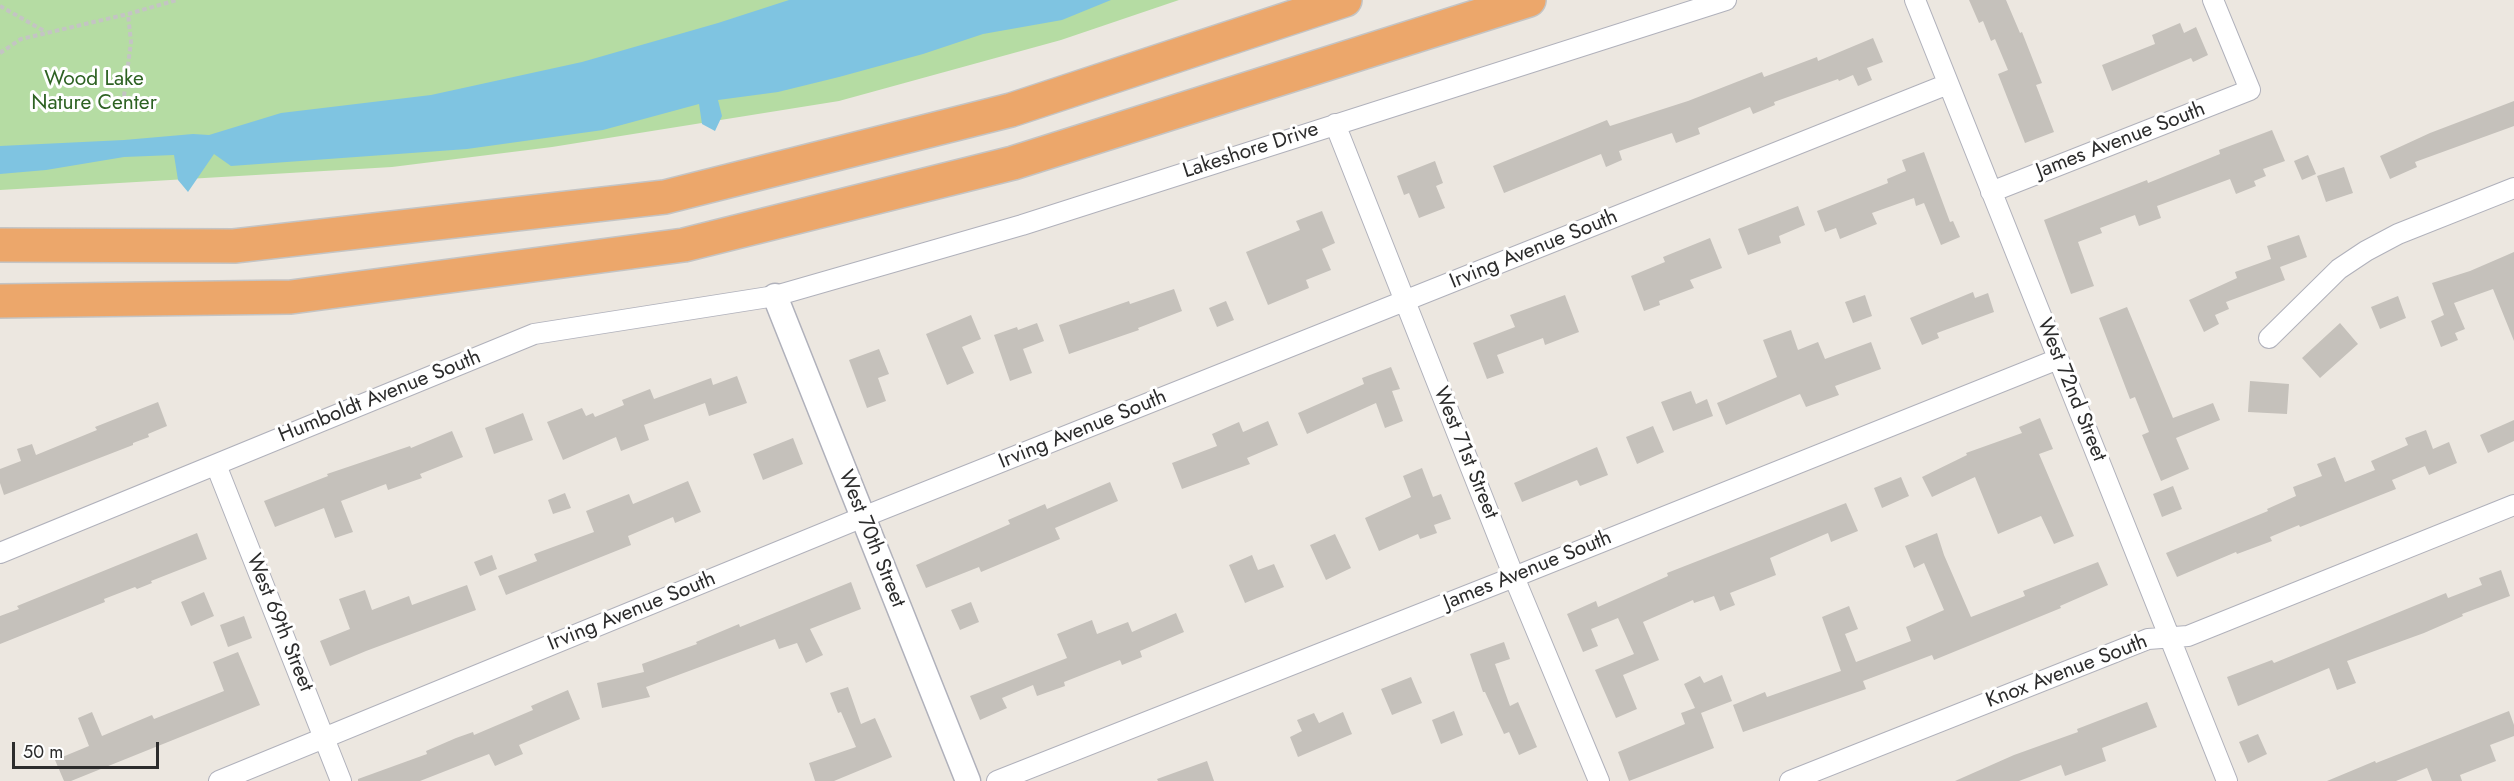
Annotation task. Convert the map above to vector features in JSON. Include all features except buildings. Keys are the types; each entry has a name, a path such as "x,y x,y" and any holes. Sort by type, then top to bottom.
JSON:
{"highway":[{"path":"0,245 234,246 665,198 1011,110 1345,0"},
{"path":"0,302 291,297 684,244 1013,163 1529,0"}],"street":[{"name":"Lakeshore Drive","path":"775,296 1033,222 1726,0"},
{"name":"West 72nd Street","path":"1915,0 2227,781"},
{"name":"James Avenue South","path":"1991,192 2250,90 2213,0"},
{"name":"Irving Avenue South","path":"219,781 863,517 1948,84"},
{"name":"West 71st Street","path":"1335,124 1514,577 1599,781"},
{"path":"2269,338 2339,269 2366,251 2398,234 2514,188"},
{"name":"Humboldt Avenue South","path":"0,553 534,334 775,296"},
{"name":"West 70th Street","path":"775,296 968,781"},
{"name":"James Avenue South","path":"997,781 2058,359"},
{"name":"West 69th Street","path":"216,465 341,781"},
{"name":"Knox Avenue South","path":"1790,781 2148,639 2188,636 2514,505"}],"path":[{"path":"0,52 21,39 177,0"},
{"path":"0,6 47,33"},
{"path":"124,96 130,42 128,14"}],"green space":[{"name":"Wood Lake Nature Center","path":"0,0 1179,0 1061,40 839,101 552,147 392,167 0,190"}],"water":[{"path":"789,0 1111,0 1062,20 983,34 923,54 839,77 778,92 718,100 722,116 715,131 702,124 699,104 603,130 467,149 231,166 214,154 188,192 178,180 174,155 124,157 46,170 0,174 0,146 193,134 209,135 281,113 431,95 582,62"}]}
